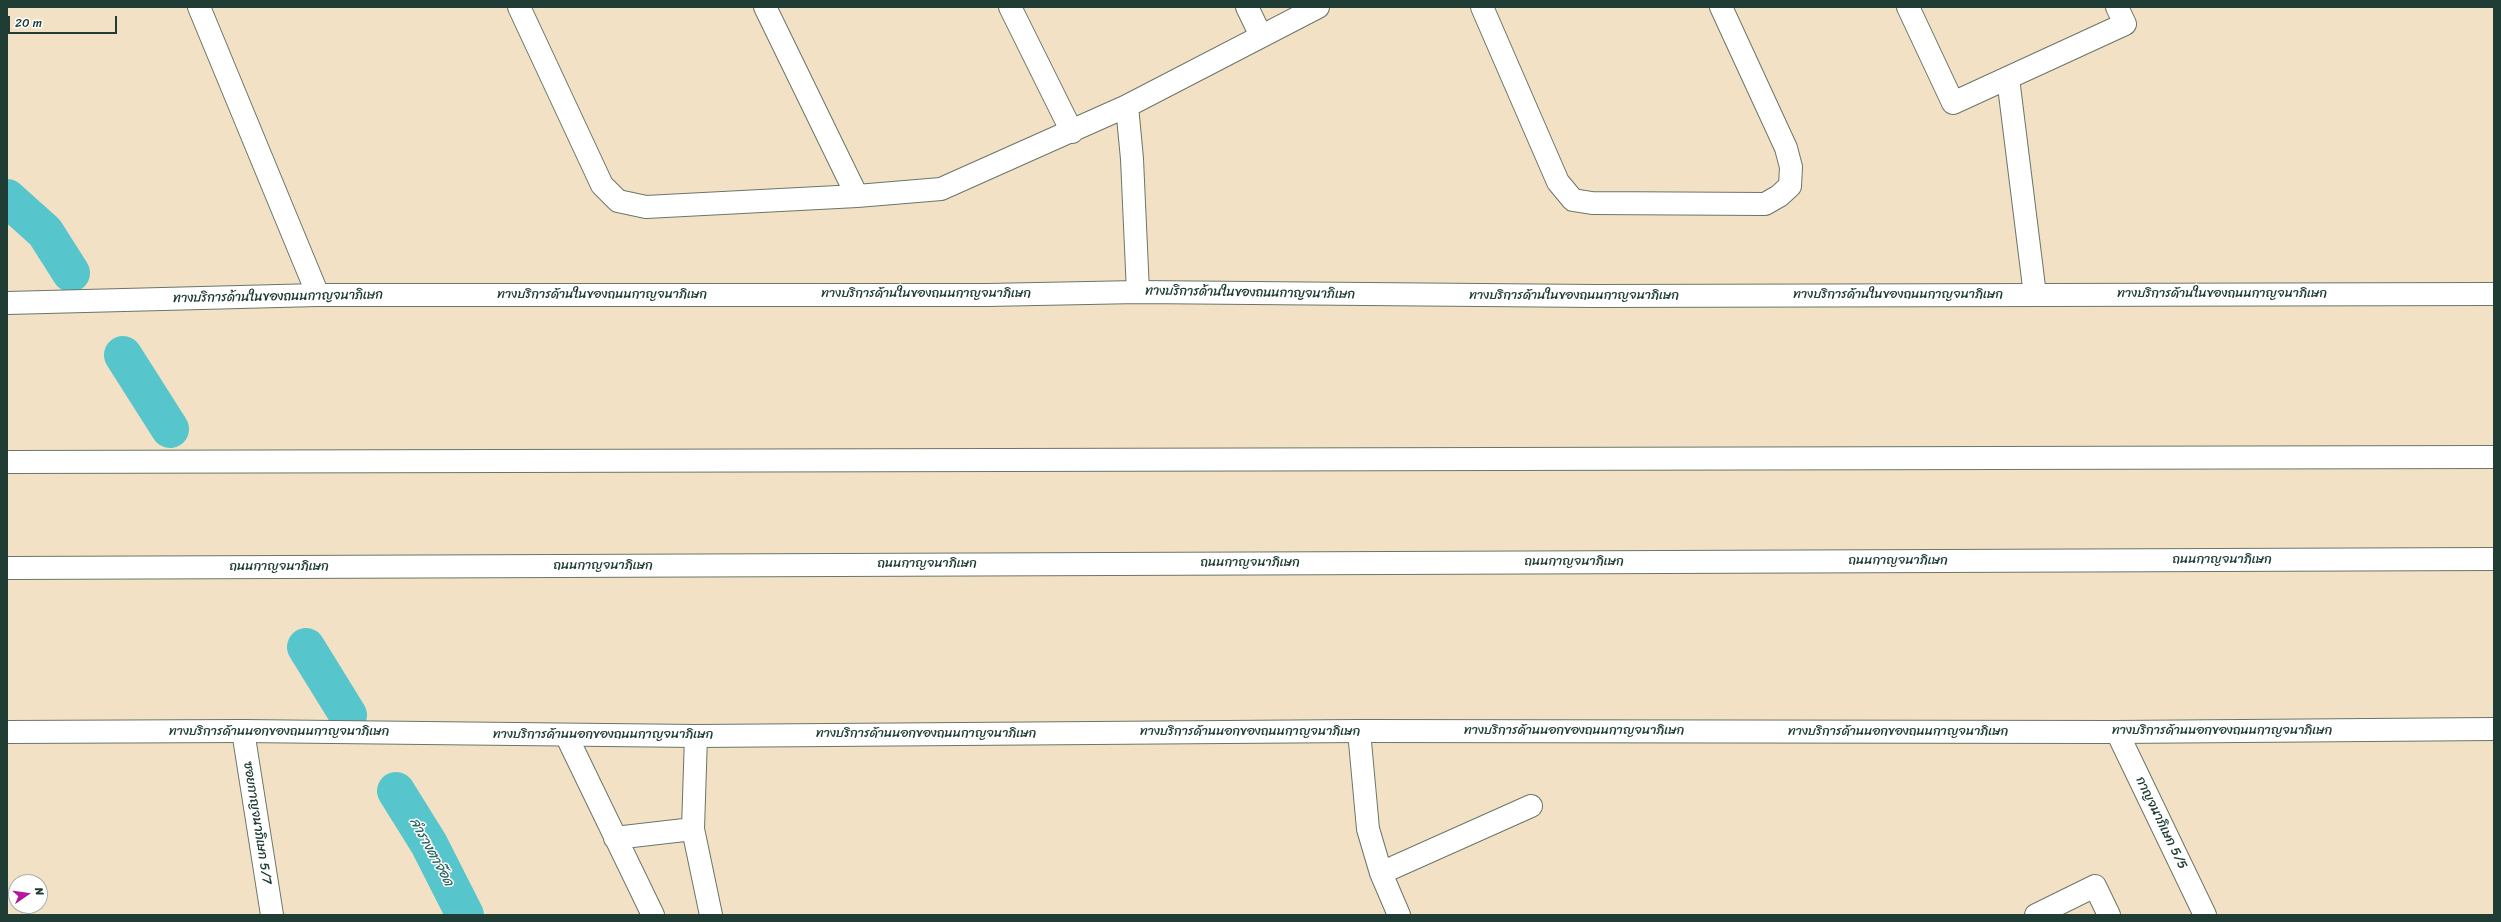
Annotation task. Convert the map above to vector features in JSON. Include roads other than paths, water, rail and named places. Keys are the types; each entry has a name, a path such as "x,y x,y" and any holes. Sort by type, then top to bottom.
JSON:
{"main road":[{"path":"199,7 318,295"},
{"path":"519,7 602,185 618,201 646,207 857,196 940,189 1072,132 1127,106 1318,7"},
{"path":"765,7 857,196"},
{"path":"1010,7 1072,132"},
{"path":"1247,7 1261,36"},
{"path":"1482,7 1558,182 1572,200 1592,203 1766,204 1779,196 1790,186 1791,167 1786,148 1721,7"},
{"path":"1908,7 1953,103 2125,24 2118,7"},
{"path":"2008,78 2035,295"},
{"path":"1127,106 1132,160 1138,292"},
{"name":"ทางบริการด้านในของถนนกาญจนาภิเษก","path":"7,303 318,295 987,295 1138,292 1595,296 2494,294"},
{"path":"7,462 2494,457"},
{"name":"ถนนกาญจนาภิเษก","path":"7,568 2494,559"},
{"name":"ทางบริการด้านนอกของถนนกาญจนาภิเษก","path":"7,732 243,730 696,736 1359,731 2117,732 2494,729"},
{"name":"ซอยกาญจนาภิเษก 5/7","path":"243,730 269,914"},
{"path":"1359,731 1368,829 1381,873 1399,915"},
{"name":"กาญจนาภิเษก 5/5","path":"2117,732 2205,915"},
{"path":"566,735 653,915"},
{"path":"696,736 693,829 710,915"},
{"path":"1381,873 1531,806"},
{"path":"615,838 693,829"},
{"path":"2036,915 2095,886 2109,915"}],"waterway":[{"name":"ลำรางตาจ๊อด","path":"7,198 45,232 71,273"},
{"name":"ลำรางตาจ๊อด","path":"123,355 170,429"},
{"name":"ลำรางตาจ๊อด","path":"306,647 348,715"},
{"name":"ลำรางตาจ๊อด","path":"396,791 429,844 465,915"}]}
